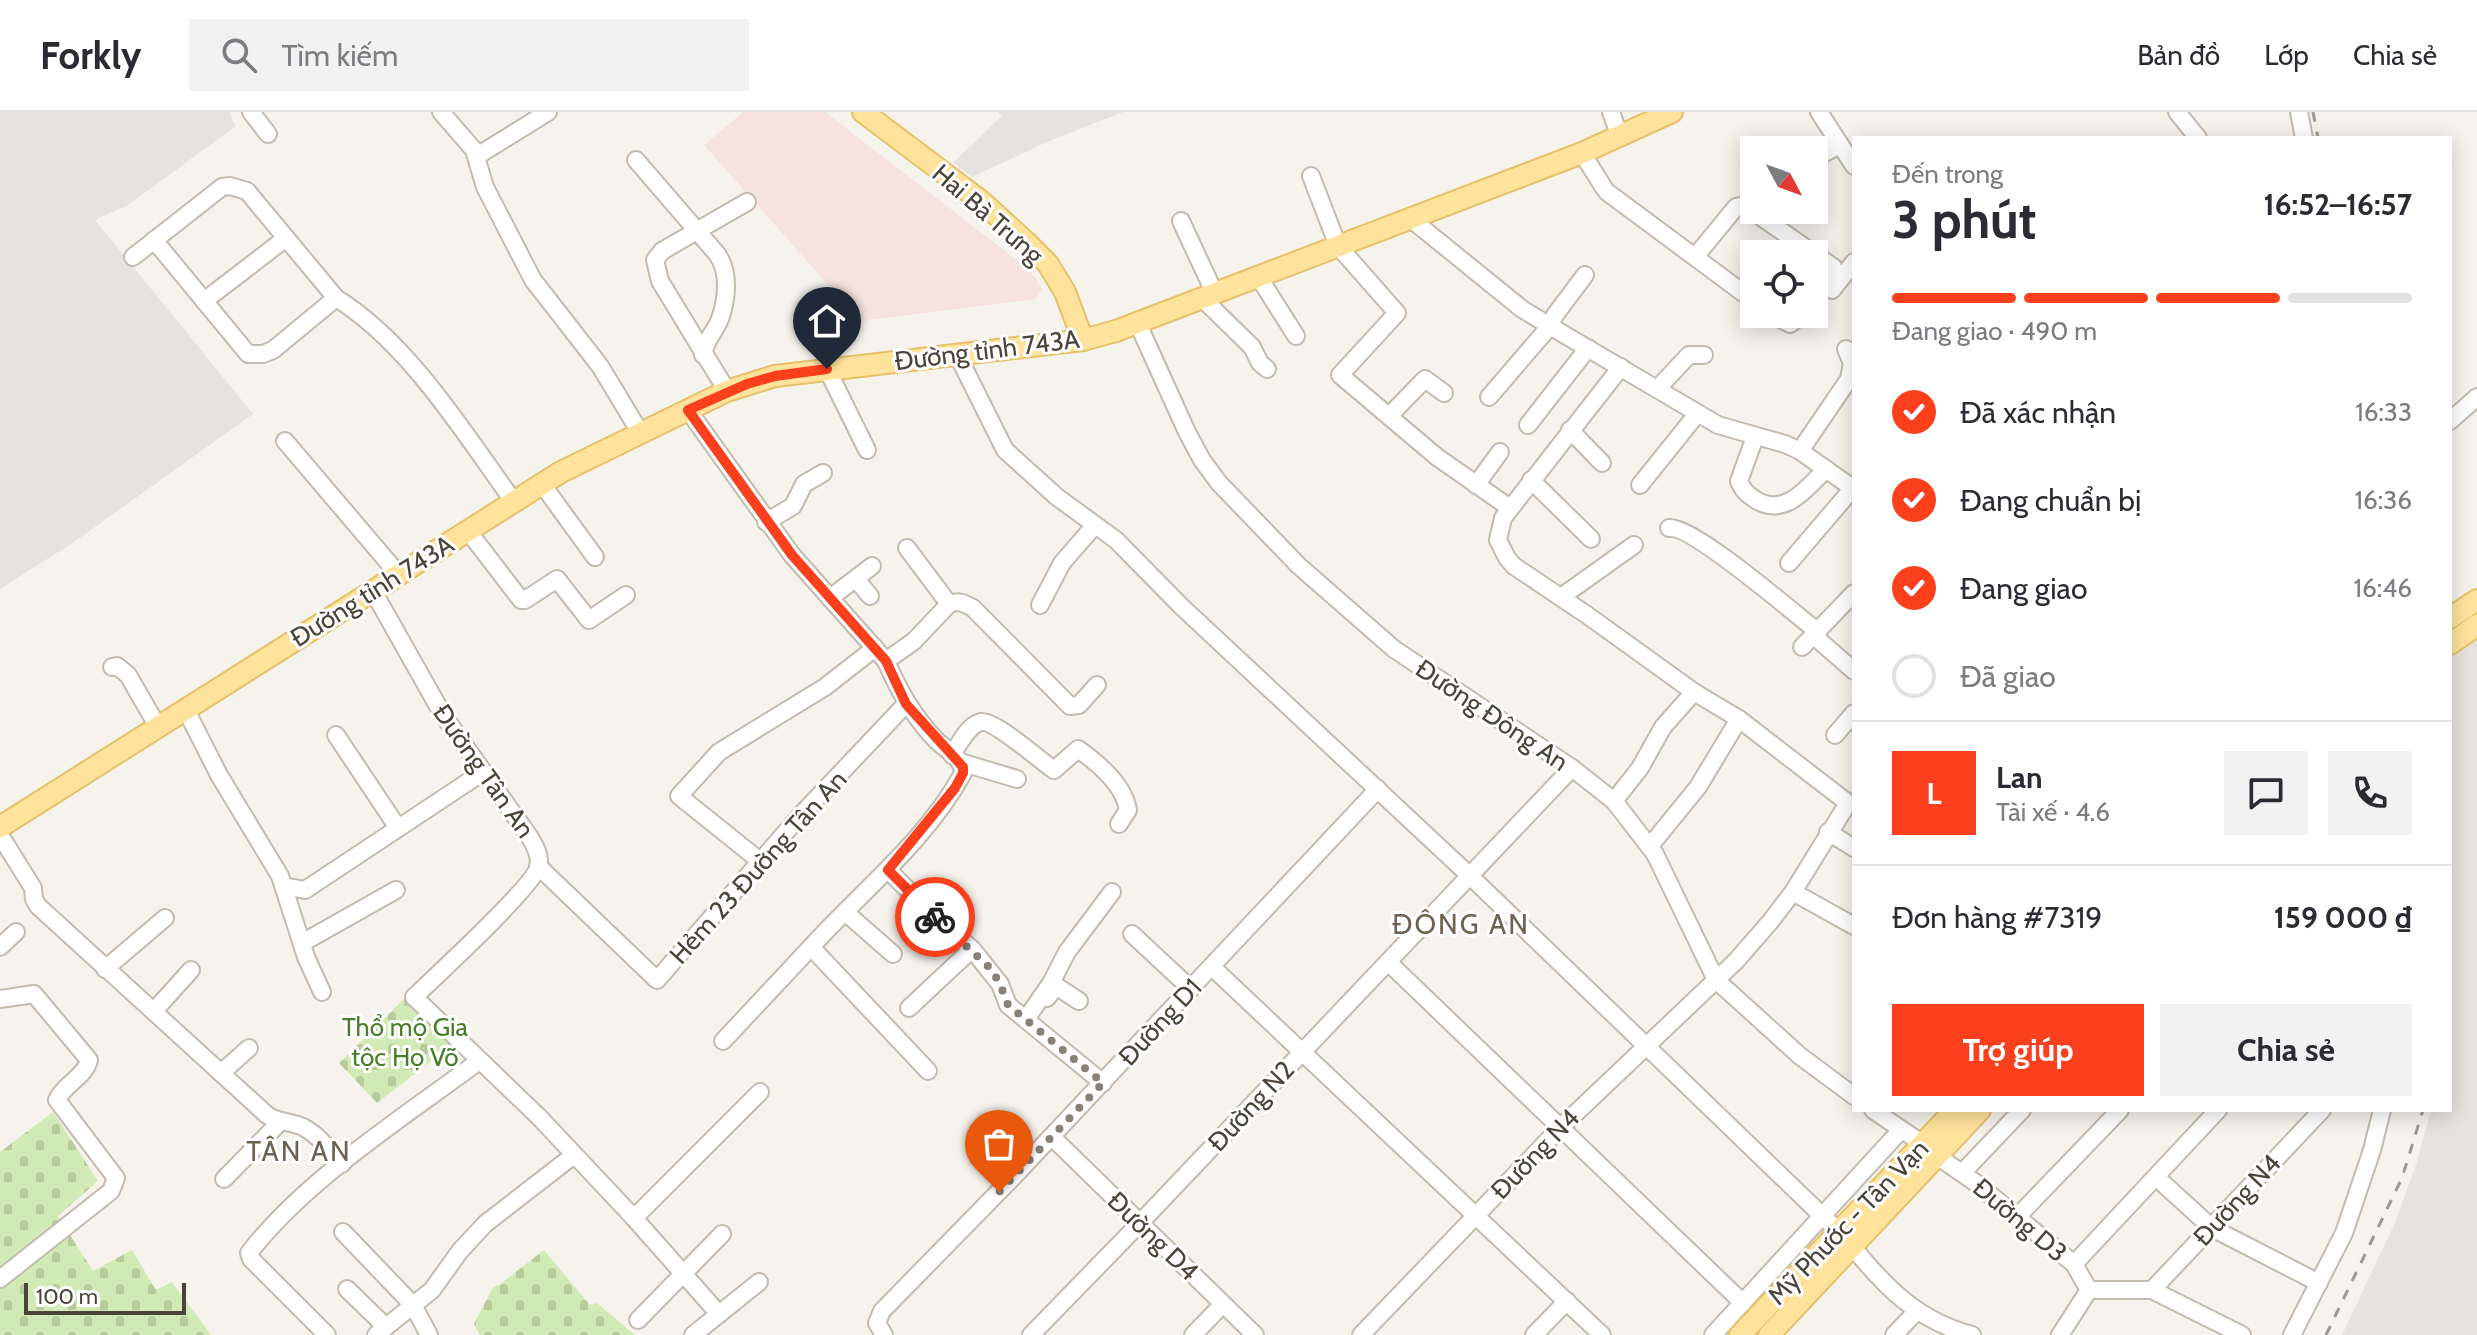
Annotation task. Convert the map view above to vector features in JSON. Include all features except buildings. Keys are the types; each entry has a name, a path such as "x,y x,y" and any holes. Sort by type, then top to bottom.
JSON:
{"main road":[{"name":"Hai Bà Trưng","path":"863,112 981,201 1048,264 1065,292 1083,340"},
{"name":"Đường tỉnh 743A","path":"0,827 542,484 576,464 727,391 775,376 1083,340 1138,324 1582,153 1660,115"},
{"path":"2452,617 2477,600"},
{"path":"2452,643 2477,625"},
{"name":"Mỹ Phước - Tân Vạn","path":"1930,1150 1954,1112"},
{"name":"Mỹ Phước - Tân Vạn","path":"1740,1335 1845,1238 1930,1150 1978,1112"},
{"name":"Mỹ Phước - Tân Vạn","path":"1769,1335 1845,1238"}],"street":[{"path":"251,112 268,134"},
{"path":"441,112 477,156 485,187 533,280 600,366 641,434"},
{"path":"477,156 548,112"},
{"path":"1611,112 1620,137"},
{"path":"1819,112 1852,163"},
{"path":"2177,112 2196,136"},
{"path":"2299,112 2304,136"},
{"path":"1828,151 1839,145"},
{"path":"1582,153 1606,190 1740,291"},
{"path":"636,160 722,261 726,279 719,321 706,341 703,355"},
{"path":"1311,176 1338,246 1397,313 1340,375 1437,457 1510,508"},
{"path":"133,257 212,193 230,186 247,191 336,298 350,306 405,358 514,502"},
{"path":"727,391 660,281 655,264 662,251 747,202"},
{"path":"1695,257 1736,207 1744,205 1794,240"},
{"path":"1411,219 1522,309 1550,326 1697,414 1718,425 1800,451 1852,487"},
{"path":"1181,221 1209,296 1267,369"},
{"path":"204,301 286,238"},
{"path":"154,240 248,354 254,356 273,350 336,298"},
{"path":"1828,264 1833,267 1828,282"},
{"path":"1831,291 1852,265"},
{"path":"1489,397 1550,326 1585,275"},
{"path":"1258,276 1296,336"},
{"name":"Đường Đông An","path":"1138,324 1202,460 1219,483 1299,566 1394,649 1572,768 1614,801 1650,846 1716,980 1800,1056 1852,1095"},
{"path":"1528,425 1588,348"},
{"path":"1800,451 1851,378 1852,363 1846,349"},
{"path":"1658,388 1689,355 1704,355"},
{"path":"958,356 1005,450 1057,497 1116,540 1182,607 1646,1044 1845,1238 1881,1281 1917,1311 1967,1334"},
{"path":"1621,367 1510,508 1498,531 1498,540 1507,558 1530,578 1694,692 1739,719 1851,800"},
{"path":"827,369 867,450"},
{"path":"1389,416 1425,379 1444,393"},
{"path":"2452,419 2477,397"},
{"path":"688,410 766,522 880,655 906,704 956,758 963,773 955,788 888,870 723,1041"},
{"path":"1640,485 1697,414"},
{"path":"1570,430 1602,463"},
{"path":"1755,437 1739,481 1743,492 1761,503 1772,506 1797,498 1826,469"},
{"path":"285,441 399,575"},
{"path":"1476,485 1500,452"},
{"path":"766,522 793,506 804,484 823,473"},
{"path":"1531,480 1591,539"},
{"path":"542,484 595,557"},
{"path":"1789,563 1852,490"},
{"path":"1040,605 1062,563 1095,525"},
{"path":"1669,528 1680,529 1718,554 1811,638 1852,669"},
{"path":"468,531 521,600 557,579 589,620 626,595"},
{"path":"1561,597 1634,545"},
{"path":"907,548 949,604"},
{"path":"830,598 872,566"},
{"path":"856,579 870,596"},
{"name":"Đường Tân An","path":"373,591 437,704 535,845 538,866 529,881 500,912 414,997 574,1155 719,1314"},
{"path":"1811,638 1852,595"},
{"path":"760,861 679,796 719,752 880,655 914,641 949,604 964,603 973,608 1070,706 1079,705 1097,685"},
{"path":"112,667 117,666 128,675 158,727"},
{"path":"1614,801 1640,768 1663,727 1694,692"},
{"name":"Hẻm 23 Đường Tân An","path":"538,866 657,980 760,861 906,704"},
{"path":"186,710 219,775 270,858 322,992"},
{"path":"1835,735 1852,715"},
{"path":"1650,846 1698,787 1739,719"},
{"path":"956,758 969,730 976,723 984,721 996,726 1054,770 1078,749 1103,767 1126,801 1128,810 1119,824"},
{"path":"336,735 398,828"},
{"path":"956,758 1017,779"},
{"name":"Đường N2","path":"1031,1335 1572,768"},
{"path":"283,886 305,890 483,772"},
{"name":"Đường D1","path":"880,1329 882,1311 1052,1137 1378,789"},
{"name":"Đường N4","path":"1361,1335 1559,1129 1716,980 1770,922 1793,892 1851,800"},
{"path":"1828,832 1852,847"},
{"path":"0,835 33,888 38,906 267,1115 311,1132 342,1164"},
{"path":"888,870 972,949 1000,984 1008,1005 1103,1083"},
{"path":"302,943 396,890"},
{"path":"1028,1020 1067,952 1112,892"},
{"path":"1793,892 1852,925"},
{"path":"845,912 893,954"},
{"path":"105,969 165,918"},
{"path":"0,947 16,932"},
{"path":"1132,934 1191,989"},
{"path":"811,947 928,1071"},
{"path":"909,1008 972,949"},
{"path":"1389,963 1743,1303"},
{"path":"1212,967 1602,1335"},
{"path":"154,1011 191,970"},
{"path":"1028,1020 1056,986 1079,1001"},
{"path":"0,999 34,994 89,1060 85,1071 62,1091 57,1100 116,1178 111,1191 0,1279"},
{"path":"221,1073 249,1048"},
{"path":"327,1335 249,1257 288,1209 342,1164 479,1061"},
{"path":"634,1218 760,1092"},
{"path":"1876,1112 1930,1150"},
{"path":"1963,1172 2020,1112"},
{"path":"2017,1217 2118,1112"},
{"path":"2074,1264 2216,1112"},
{"name":"Đường N4","path":"2152,1290 2320,1112"},
{"path":"2292,1335 2344,1233 2382,1112"},
{"path":"224,1179 280,1122"},
{"path":"1713,1335 1900,1131"},
{"name":"Đường D4","path":"1052,1137 1255,1335"},
{"name":"Đường D3","path":"1930,1150 1963,1172 2074,1264 2089,1290"},
{"path":"347,1289 381,1331 438,1284 460,1251 485,1224 574,1155"},
{"path":"2156,1177 2212,1228 2319,1283"},
{"path":"343,1232 413,1305 429,1335"},
{"path":"638,1320 722,1234"},
{"path":"693,1335 759,1282"},
{"path":"2060,1335 2089,1290 2152,1290 2242,1335"},
{"path":"1534,1335 1567,1301"},
{"path":"1193,1335 1223,1304"},
{"path":"1894,1335 1917,1311"}],"shaded area":[{"path":"0,112 229,112 236,126 128,205 95,220 253,414 74,542 0,589"},
{"path":"743,112 825,112 1022,264 1042,289 1036,299 846,323 837,295 704,145"},
{"path":"998,112 1123,112 1047,142 972,177 953,163 1002,116"},
{"path":"2477,637 2477,1335 2342,1335 2394,1225 2416,1165 2430,1112 2452,1112 2452,656"}],"green space":[{"name":"Thổ mộ Gia tộc Họ Võ","path":"406,997 452,1045 377,1103 339,1063"},
{"path":"53,1112 98,1181 58,1216 93,1271 132,1250 156,1290 172,1282 211,1335 0,1335 0,1152"},
{"path":"544,1250 590,1305 597,1303 635,1335 480,1335 474,1324 493,1287"}],"railway":[{"path":"2313,112 2318,136"},
{"path":"2326,1335 2402,1178 2422,1112"}],"way so far":[{"path":"935,917 991,969 1008,1005 1103,1083 999,1192"}],"district":[{"name":"ĐÔNG AN","path":"1461,924"},
{"name":"TÂN AN","path":"299,1151"}],"route":[{"path":"827,369 775,376 747,384 688,410 792,555 886,661 906,704 963,767 955,788 888,870 935,917"}]}
